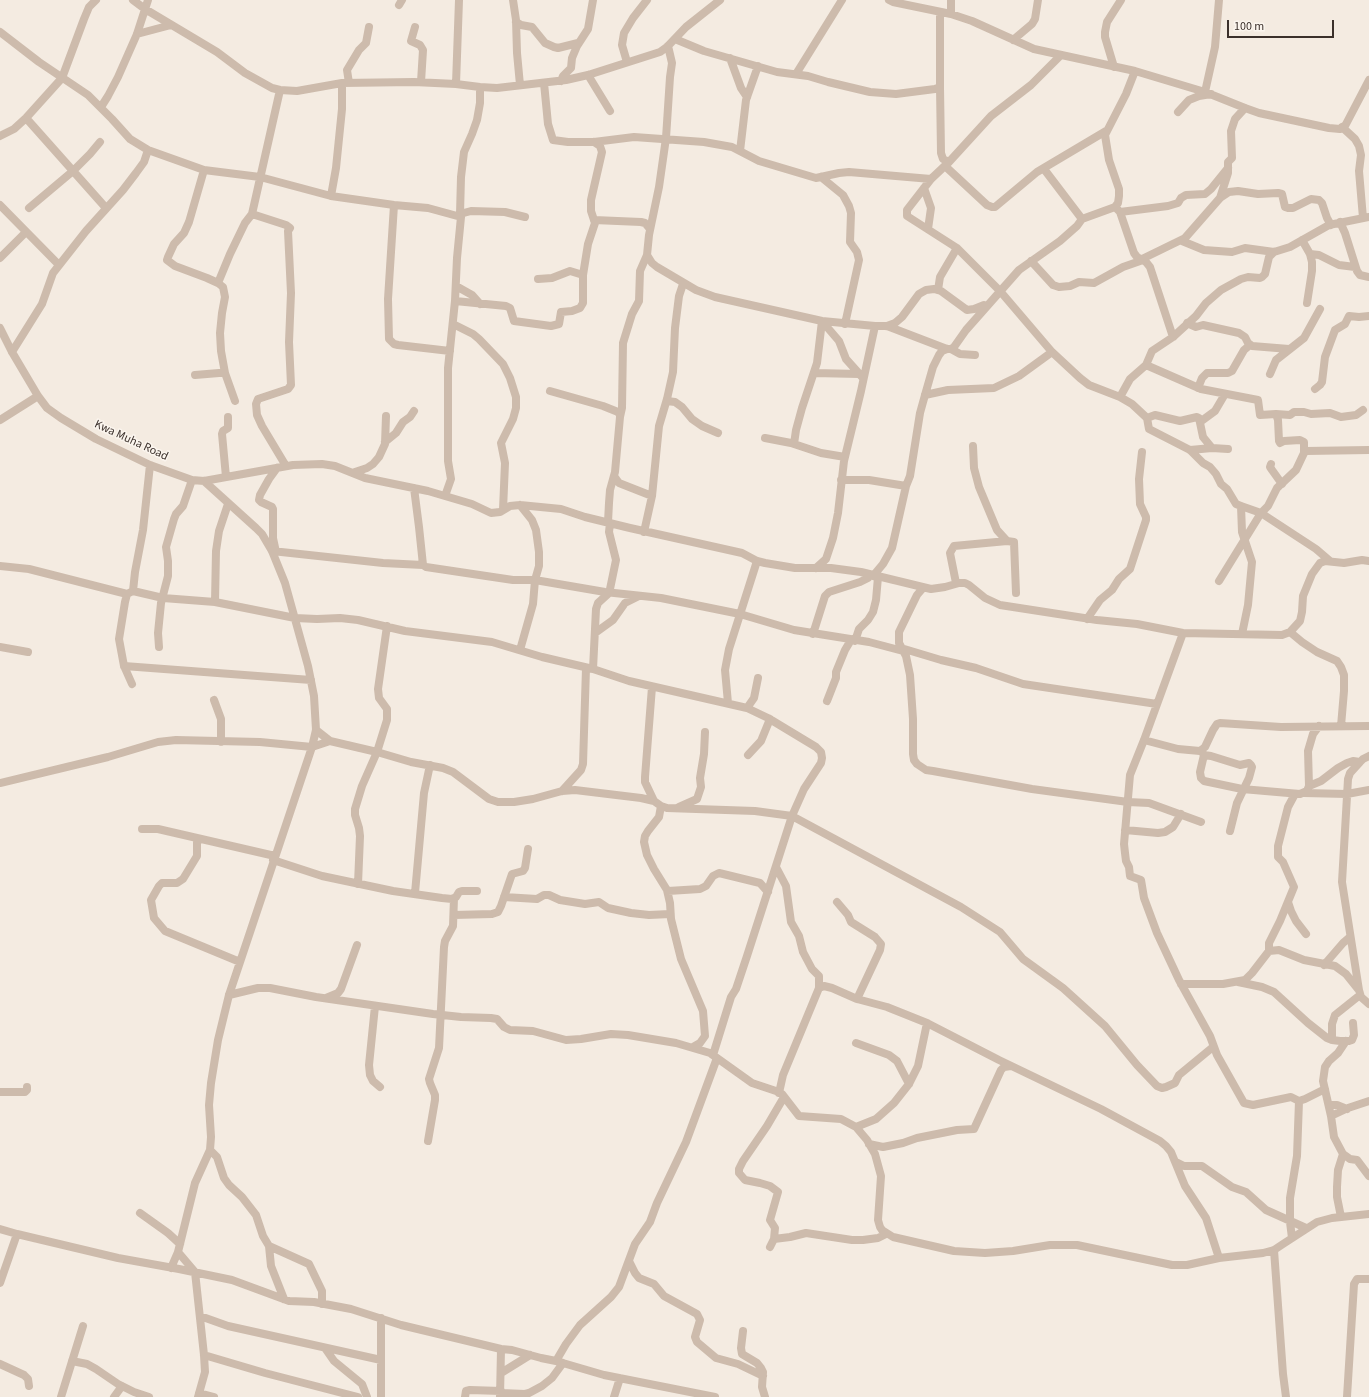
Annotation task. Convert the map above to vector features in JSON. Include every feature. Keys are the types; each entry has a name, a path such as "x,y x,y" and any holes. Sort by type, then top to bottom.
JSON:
{"street":[{"path":"0,136 14,128 26,118 62,78 84,19 90,7 96,0"},
{"path":"133,0 145,9 217,52 244,73 272,88 297,91 346,84 422,82 456,84 480,88 497,88 561,81 588,75 660,52 668,46 686,27 720,0"},
{"path":"101,107 118,77 137,34 148,0"},
{"path":"456,84 459,0"},
{"path":"513,0 516,22 520,86"},
{"path":"561,81 563,76 571,68 572,58 578,42 588,29 593,0"},
{"path":"627,62 622,45 624,33 633,18 648,0"},
{"path":"796,74 842,0"},
{"path":"889,0 951,14 972,21 1034,49 1060,56 1135,70 1208,93 1245,108 1337,130 1342,128 1347,122 1369,80"},
{"path":"951,0 951,14"},
{"path":"1013,40 1032,24 1035,19 1038,0"},
{"path":"1114,67 1104,32 1107,22 1121,0"},
{"path":"1208,93 1215,47 1219,0"},
{"path":"940,12 941,153 947,164 987,205 992,207 995,207 1037,172 1106,131 1111,125 1126,94 1135,70"},
{"path":"516,22 521,26 532,28 545,43 554,47 558,48 578,42"},
{"path":"137,34 171,25"},
{"path":"331,196 336,168 347,70 359,50 366,43 369,27"},
{"path":"415,27 411,41 420,45 423,50 422,82"},
{"path":"0,32 62,78 88,95 130,139 148,150 204,170 260,177 331,196 428,208 460,216 472,211 505,212 525,217"},
{"path":"674,39 704,51 777,72 808,76 870,92 889,94 914,92 940,87"},
{"path":"562,791 581,770 583,764 590,668 597,606 609,592 616,560 609,532 609,503 614,476 622,397 623,343 632,314 639,301 640,271 647,255 650,229 659,187 666,138 672,63 668,46"},
{"path":"1060,56 1031,85 991,116 947,164 931,179 907,210 909,218 957,248 1000,291 1052,352 1080,378 1090,385 1120,397 1132,404 1147,418 1149,429 1190,450 1216,474 1221,484 1227,489 1236,504 1261,513 1316,548 1330,561"},
{"path":"730,58 740,88 747,97"},
{"path":"740,151 747,97 758,66"},
{"path":"588,75 610,111"},
{"path":"544,83 548,124 553,140 568,142 594,142 634,137 666,138 722,144 759,161 811,177 821,177 839,172 849,172 931,179"},
{"path":"445,496 450,479 448,461 448,418 450,351 455,301 464,152 477,120 480,103 480,88"},
{"path":"218,283 230,254 252,214 280,90"},
{"path":"1178,112 1189,100 1208,93"},
{"path":"1220,198 1228,173 1228,162 1232,158 1232,126 1245,108"},
{"path":"26,118 106,208"},
{"path":"1182,240 1204,250 1232,252 1245,248 1274,252 1284,250 1331,225 1366,217 1359,171 1359,146 1355,139 1342,128"},
{"path":"1106,131 1105,135 1109,160 1119,189 1117,210 1134,253 1137,257 1143,259 1150,267 1173,337"},
{"path":"29,208 73,172 100,142"},
{"path":"455,301 509,307 512,318 516,321 545,326 556,326 559,324 561,312 576,310 582,305 583,275 588,244 594,226 594,220 590,208 591,200 602,152 600,146 594,142"},
{"path":"12,352 42,304 53,273 106,208 123,190 144,162 148,150"},
{"path":"813,634 825,596 829,592 874,576 892,548 906,486 910,476 920,413 933,367 942,351 954,347 966,330 1019,270 1060,240 1077,226 1082,219 1117,210 1168,206 1178,203 1181,198 1186,195 1205,194 1228,168"},
{"path":"1044,169 1082,219"},
{"path":"204,170 189,222 184,233 174,244 168,260 175,266 218,283 223,287 225,293 220,334 221,351 225,373 235,402"},
{"path":"821,177 843,195 849,206 850,242 857,252 859,260 845,324"},
{"path":"924,188 931,208 928,230"},
{"path":"1031,260 1053,285 1059,287 1070,286 1079,282 1094,283 1117,270 1182,240 1220,198 1229,192 1234,191 1258,194 1282,194 1285,207 1288,208 1293,208 1307,200 1316,198 1322,204 1331,225"},
{"path":"0,205 59,265"},
{"path":"394,205 388,299 390,339 394,344 398,345 450,351"},
{"path":"252,214 286,225 290,228 288,231 291,293 289,342 291,385 288,389 258,399 256,404 257,415 262,426 286,466"},
{"path":"594,220 641,222 645,223 650,229"},
{"path":"1340,222 1346,233 1355,267 1360,275 1369,277"},
{"path":"0,258 26,232"},
{"path":"1302,240 1310,254 1312,271 1307,302"},
{"path":"938,290 940,277 957,248"},
{"path":"1120,397 1130,379 1146,365 1152,351 1173,337 1221,290 1241,279 1248,277 1262,277 1265,274 1269,256 1274,252"},
{"path":"1310,254 1319,255 1339,265 1355,267"},
{"path":"647,255 652,263 683,284 715,297 822,322 887,326 960,354 975,355"},
{"path":"538,279 552,278 570,272 583,275"},
{"path":"644,532 652,496 659,426 667,402 673,372 675,328 683,284"},
{"path":"456,286 472,295 480,304"},
{"path":"887,326 895,323 902,317 921,292 926,290 941,291 967,310 984,305 987,306"},
{"path":"1270,374 1276,360 1304,338 1320,309"},
{"path":"1315,389 1322,382 1325,358 1335,330 1345,324 1349,316 1369,316"},
{"path":"794,444 799,418 814,373 819,351 822,322"},
{"path":"822,322 839,341 846,358 861,376"},
{"path":"1187,323 1196,327 1204,325 1239,333 1245,337 1248,344 1262,347 1289,349"},
{"path":"453,324 473,334 503,364 510,378 516,397 516,408 513,419 501,443 505,463 503,510"},
{"path":"816,568 828,555 834,538 845,457 861,391 861,376 875,326"},
{"name":"Kwa Muha Road","path":"0,328 12,352 38,396 47,408 96,439 150,465 192,480 204,481 286,466 322,464 335,466 365,478 416,488 445,496 472,504 491,513 500,512 510,506 520,505"},
{"path":"1198,388 1202,378 1207,373 1228,373 1232,371 1244,350 1250,344"},
{"path":"925,395 948,390 994,388 1019,376 1052,352"},
{"path":"1146,365 1198,388 1258,400 1260,415 1290,414 1294,412 1330,413 1341,416 1356,415 1363,410"},
{"path":"194,375 225,373"},
{"path":"814,373 861,376"},
{"path":"550,391 603,406 618,412 620,415"},
{"path":"1200,422 1215,411 1225,394"},
{"path":"0,420 38,396"},
{"path":"667,402 675,402 682,407 692,419 718,434"},
{"path":"385,442 396,433 403,422 410,417 414,411"},
{"path":"1219,581 1261,513 1268,506 1277,488 1296,470 1304,453 1304,442 1300,440 1284,441 1280,443 1276,414"},
{"path":"1147,418 1155,415 1180,421 1195,416 1199,418 1203,437 1212,448"},
{"path":"352,473 374,464 379,457 385,442 386,416"},
{"path":"226,477 222,434 228,428 228,417"},
{"path":"765,438 794,444 821,453 845,457"},
{"path":"973,446 974,468 979,487 997,530 1007,541"},
{"path":"1190,450 1212,448 1228,449"},
{"path":"1304,453 1306,451 1369,450"},
{"path":"1087,618 1100,600 1112,590 1119,579 1130,569 1146,520 1140,504 1139,479 1142,452"},
{"path":"1271,464 1270,467 1282,484"},
{"path":"132,684 124,666 120,639 122,618 130,593 143,530 150,465"},
{"path":"171,1268 179,1248 191,1192 210,1150 210,1083 218,1040 229,995 312,747 316,730 311,680 285,583 274,551 273,509 260,500 260,495 277,468"},
{"path":"614,476 619,483 652,496"},
{"path":"159,648 158,633 168,568 166,547 176,514 183,506 192,480"},
{"path":"841,480 869,480 906,486"},
{"path":"204,481 256,528 274,551 383,563 422,565 426,567 513,580 535,580 609,592 661,598 740,614 794,630 874,643 976,668 1022,684 1158,704"},
{"path":"416,488 422,565"},
{"path":"215,602 216,551 219,531 228,504"},
{"path":"520,505 561,509 585,518 742,553 757,561 795,568 831,568 874,576 923,588 938,589 959,583 969,585 985,598 1000,605 1137,624 1183,633 1282,636 1290,632 1300,621 1303,596 1312,574 1320,562 1330,561 1344,563 1362,560 1369,561"},
{"path":"520,505 532,520 536,530 539,566 535,580 533,604 520,650"},
{"path":"1241,506 1241,525 1252,562 1248,605 1242,634"},
{"path":"956,583 950,553 954,546 1007,541 1014,542 1016,593"},
{"path":"828,555 831,568"},
{"path":"728,703 725,670 729,648 757,561"},
{"path":"0,566 29,569 130,593 163,598 215,602 295,618 317,620 340,618 358,620 405,631 492,642 590,668 652,687 747,708 770,719 816,747 822,755 820,763 804,789 792,816 713,1055 686,1142 650,1222 635,1244 623,1278 616,1292 580,1325 566,1344 560,1362 552,1378 542,1386 525,1394 500,1394 470,1390 466,1391 465,1397"},
{"path":"827,701 845,650 873,612 876,600 874,576"},
{"path":"923,588 899,632 900,643 906,656 910,675 914,760 920,767 933,771 1032,789 1128,802 1149,803 1201,822"},
{"path":"595,633 613,620 625,603 639,596"},
{"path":"358,884 360,836 355,809 362,786 377,752 388,714 379,698 378,689 386,626"},
{"path":"1290,632 1317,652 1337,662 1341,667 1344,675 1341,726"},
{"path":"1183,633 1158,704 1130,775 1124,853 1129,867 1130,876 1141,880 1144,898 1156,933 1181,984 1210,1036 1213,1047 1230,1081 1244,1103 1253,1105 1291,1097 1299,1101 1325,1089"},
{"path":"0,647 28,652"},
{"path":"124,666 311,680"},
{"path":"747,708 754,698 758,678"},
{"path":"652,687 645,777 654,801"},
{"path":"214,700 221,718 221,742"},
{"path":"748,755 761,741 770,719"},
{"path":"1360,762 1353,761 1347,763 1307,790 1295,794 1244,789 1209,783 1201,778 1200,772 1202,753 1213,730 1217,724 1220,723 1281,727 1369,726"},
{"path":"1307,790 1308,751 1313,734 1319,726"},
{"path":"316,730 330,741 411,762 443,768 453,772 489,799 498,802 514,802 534,799 562,791 575,790 654,801 667,808 678,807 755,811 792,816 962,907 1000,932 1022,959 1063,988 1105,1026 1137,1065 1157,1086 1166,1088 1175,1083 1179,1075 1213,1047"},
{"path":"678,807 697,799 701,787 700,778 704,754 705,732"},
{"path":"0,782 108,757 158,742 176,740 260,742 312,747 330,741"},
{"path":"1144,740 1178,749 1202,753 1240,765 1251,765 1251,772 1236,806 1230,831"},
{"path":"1359,992 1342,882 1347,794 1350,773 1363,759 1369,756"},
{"path":"415,894 424,793 430,765"},
{"path":"1307,790 1347,794 1369,790"},
{"path":"1181,984 1223,984 1245,980 1269,951 1269,943 1294,887 1294,884 1283,862 1278,857 1278,846 1288,807 1295,794"},
{"path":"661,806 659,817 644,836 644,842 649,860 668,891 670,914 681,959 703,1011 705,1036 713,1055"},
{"path":"1126,830 1158,833 1165,832 1174,827 1181,814"},
{"path":"142,829 158,829 217,842 274,858 322,876 358,884 442,898 454,898"},
{"path":"196,838 197,856 183,879 177,883 162,883 159,886 152,900 154,918 166,931 240,962"},
{"path":"454,915 492,914 498,912 512,874 523,871 525,868 528,849"},
{"path":"770,1247 774,1239 775,1228 770,1220 778,1192 770,1186 760,1182 745,1180 739,1173 739,1169 767,1126 782,1095 783,1075 819,988 819,976 812,968 803,952 799,936 791,922 786,886 776,867"},
{"path":"668,891 700,889 706,886 713,876 719,873 752,882 758,882 762,884 768,892"},
{"path":"428,1141 435,1100 435,1095 429,1079 439,1048 445,941 453,926 454,898 459,892 477,891"},
{"path":"504,897 537,899 549,894 560,900 585,904 599,902 608,908 631,913 649,915 670,914"},
{"path":"837,902 848,915 851,922 875,938 881,944 880,950 857,998"},
{"path":"1288,902 1296,921 1306,934"},
{"path":"1324,964 1342,943 1350,937"},
{"path":"326,998 338,993 341,989 356,945"},
{"path":"1269,951 1279,950 1304,960 1335,966 1346,974 1369,1004"},
{"path":"1237,982 1262,987 1274,992 1308,1023 1327,1038 1332,1040 1352,1040 1354,1035 1353,1022"},
{"path":"819,988 824,986 832,988 927,1023 1011,1066 1101,1109 1160,1141 1171,1152 1185,1186 1206,1218 1220,1258"},
{"path":"229,995 258,988 270,988 375,1006 441,1015 497,1019 504,1028 510,1030 532,1031 566,1040 612,1034 628,1035 692,1047 713,1055 752,1083 782,1095 799,1116 841,1119 856,1126 875,1154 881,1176 878,1220 880,1227 886,1234 893,1237 954,1251 977,1253 1013,1251 1059,1244 1092,1248 1172,1265 1186,1265 1220,1258 1264,1253 1274,1250 1317,1222 1341,1217 1369,1214"},
{"path":"1332,1040 1332,1024 1335,1015 1359,992"},
{"path":"375,1006 369,1065 370,1075 373,1081 380,1087"},
{"path":"856,1126 876,1119 894,1103 909,1084 918,1066 927,1023"},
{"path":"692,1047 700,1043 705,1036"},
{"path":"1346,1041 1338,1053 1325,1067 1323,1081 1334,1137 1343,1154 1350,1159 1357,1160 1369,1176"},
{"path":"856,1044 889,1055 897,1061 909,1084"},
{"path":"869,1144 875,1147 882,1147 903,1144 917,1138 957,1130 974,1129 1001,1070 1004,1067 1011,1066"},
{"path":"0,1092 26,1092 27,1087"},
{"path":"1292,1238 1290,1222 1290,1192 1297,1156 1299,1101"},
{"path":"1331,1116 1369,1101"},
{"path":"1328,1105 1337,1105 1346,1109"},
{"path":"210,1150 218,1157 224,1178 256,1215 263,1236 269,1246 269,1262 284,1299"},
{"path":"1341,1217 1337,1198 1337,1187 1338,1170 1343,1154"},
{"path":"1176,1162 1184,1166 1202,1166 1232,1186 1246,1192 1266,1210 1306,1228"},
{"path":"140,1213 168,1233 195,1272 205,1372 199,1395 214,1397"},
{"path":"0,1229 118,1258 232,1280 284,1299 351,1309 401,1325 560,1362 674,1393 715,1397"},
{"path":"774,1239 806,1233 852,1240 863,1240 878,1238 886,1234"},
{"path":"0,1283 1,1274 17,1234"},
{"path":"269,1246 309,1264 322,1291 322,1304"},
{"path":"1274,1250 1286,1397"},
{"path":"629,1261 639,1278 654,1284 664,1296 697,1314 700,1320 695,1337 697,1342 716,1358 738,1364 763,1376"},
{"path":"1347,1397 1354,1284 1357,1279 1369,1279"},
{"path":"200,1316 228,1326 381,1360"},
{"path":"381,1318 381,1397"},
{"path":"61,1397 83,1326"},
{"path":"743,1331 741,1348 742,1354 757,1363 761,1368 763,1376 762,1387 765,1397"},
{"path":"325,1348 334,1362 362,1384 367,1397"},
{"path":"500,1394 501,1349"},
{"path":"204,1355 265,1374 358,1397"},
{"path":"501,1373 530,1355"},
{"path":"72,1361 87,1364 122,1386 149,1397"},
{"path":"0,1364 24,1375 28,1379 29,1386"},
{"path":"614,1397 620,1378"},
{"path":"114,1397 122,1386"}]}
